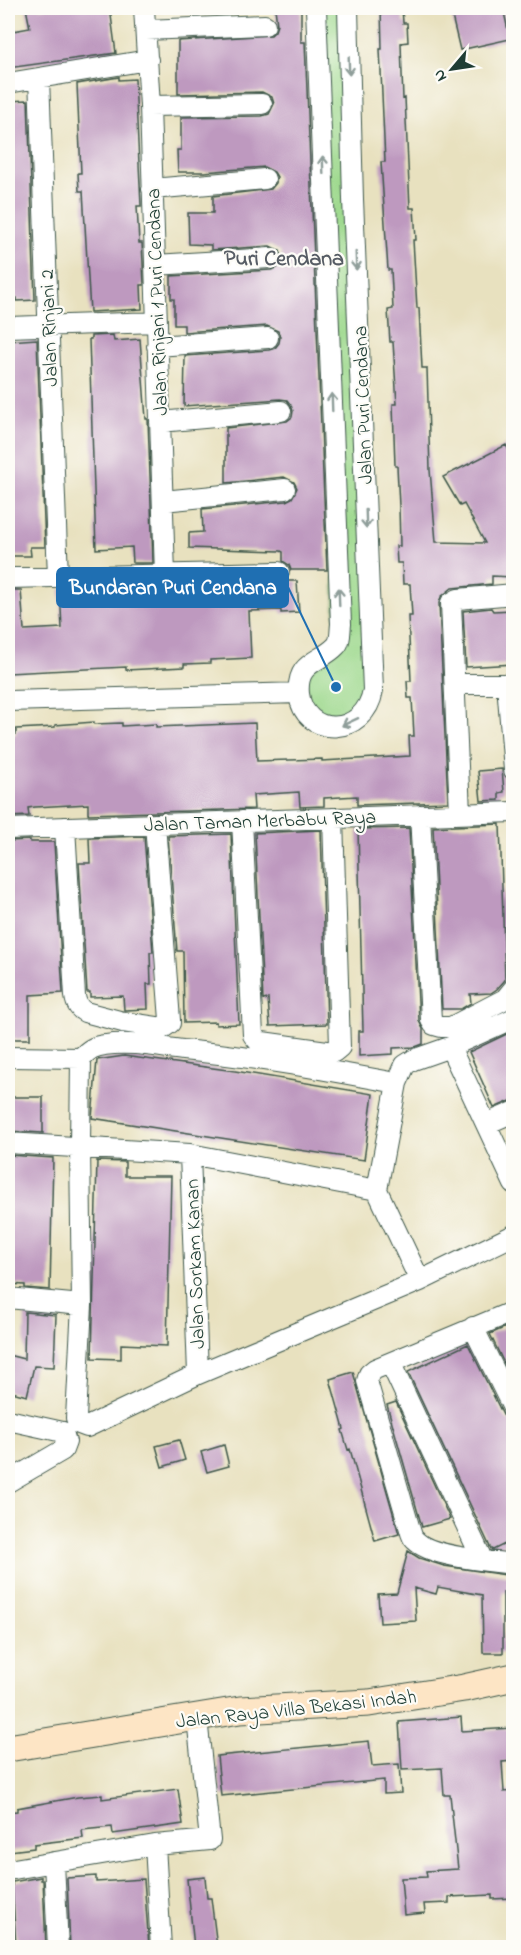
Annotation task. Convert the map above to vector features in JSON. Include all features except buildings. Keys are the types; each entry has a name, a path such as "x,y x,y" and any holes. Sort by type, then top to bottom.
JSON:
{"main road":[{"name":"Jalan Raya Villa Bekasi Indah","path":"8,1748 240,1710 369,1703 464,1688 513,1677"}],"street":[{"name":"Jalan Rinjani 1 Puri Cendana","path":"144,8 150,106 165,575"},
{"name":"Jalan Puri Cendana","path":"316,8 340,624 336,646 309,664 300,682 299,693 306,712 314,719 333,727 353,723 361,716 368,708 372,690 348,8"},
{"path":"146,30 265,25"},
{"path":"8,83 148,60"},
{"name":"Jalan Rinjani 2","path":"39,78 58,577"},
{"path":"150,106 262,104"},
{"path":"152,189 265,179"},
{"path":"324,200 353,199"},
{"path":"155,265 270,258"},
{"path":"8,327 157,322"},
{"path":"158,346 268,338"},
{"path":"160,422 281,411"},
{"path":"163,501 285,489"},
{"path":"8,579 279,572"},
{"path":"460,813 451,603 458,599 513,594"},
{"path":"455,684 510,684 513,770"},
{"path":"8,701 299,693"},
{"name":"Jalan Taman Merbabu Raya","path":"8,829 513,812"},
{"path":"420,815 431,1020 434,1025 451,1027 505,999 513,988"},
{"path":"242,821 253,1035 258,1041 334,1052 340,1047 333,818"},
{"path":"65,827 75,1000 81,1010 123,1022 163,1028 170,1023 155,824"},
{"path":"420,1281 377,1190 397,1083 405,1065 413,1059 450,1047 513,1018"},
{"path":"397,1083 243,1056 155,1047 102,1045 88,1051 81,1058 82,1305 76,1418 82,1426 87,1427 198,1374 420,1281 513,1235"},
{"path":"450,1047 513,1184"},
{"path":"8,1057 81,1058"},
{"path":"486,1124 513,1112"},
{"path":"8,1143 190,1154 377,1190"},
{"name":"Jalan Sorkam Kanan","path":"190,1154 198,1374"},
{"path":"8,1298 82,1305"},
{"path":"513,1311 371,1371 367,1378 411,1533 416,1542 452,1556 513,1564"},
{"path":"473,1327 513,1410"},
{"path":"391,1364 482,1559"},
{"path":"8,1420 63,1432 66,1442 63,1450 8,1482"},
{"path":"8,1870 155,1845 210,1840 197,1718"},
{"path":"155,1845 160,1947"},
{"path":"54,1862 58,1947"}],"green space":[{"path":"316,8 348,8 372,646 361,716 313,719 303,672 336,646"}],"place":[{"name":"Bundaran Puri Cendana","path":"336,687"}],"district":[{"name":"Puri Cendana","path":"284,257"}]}
